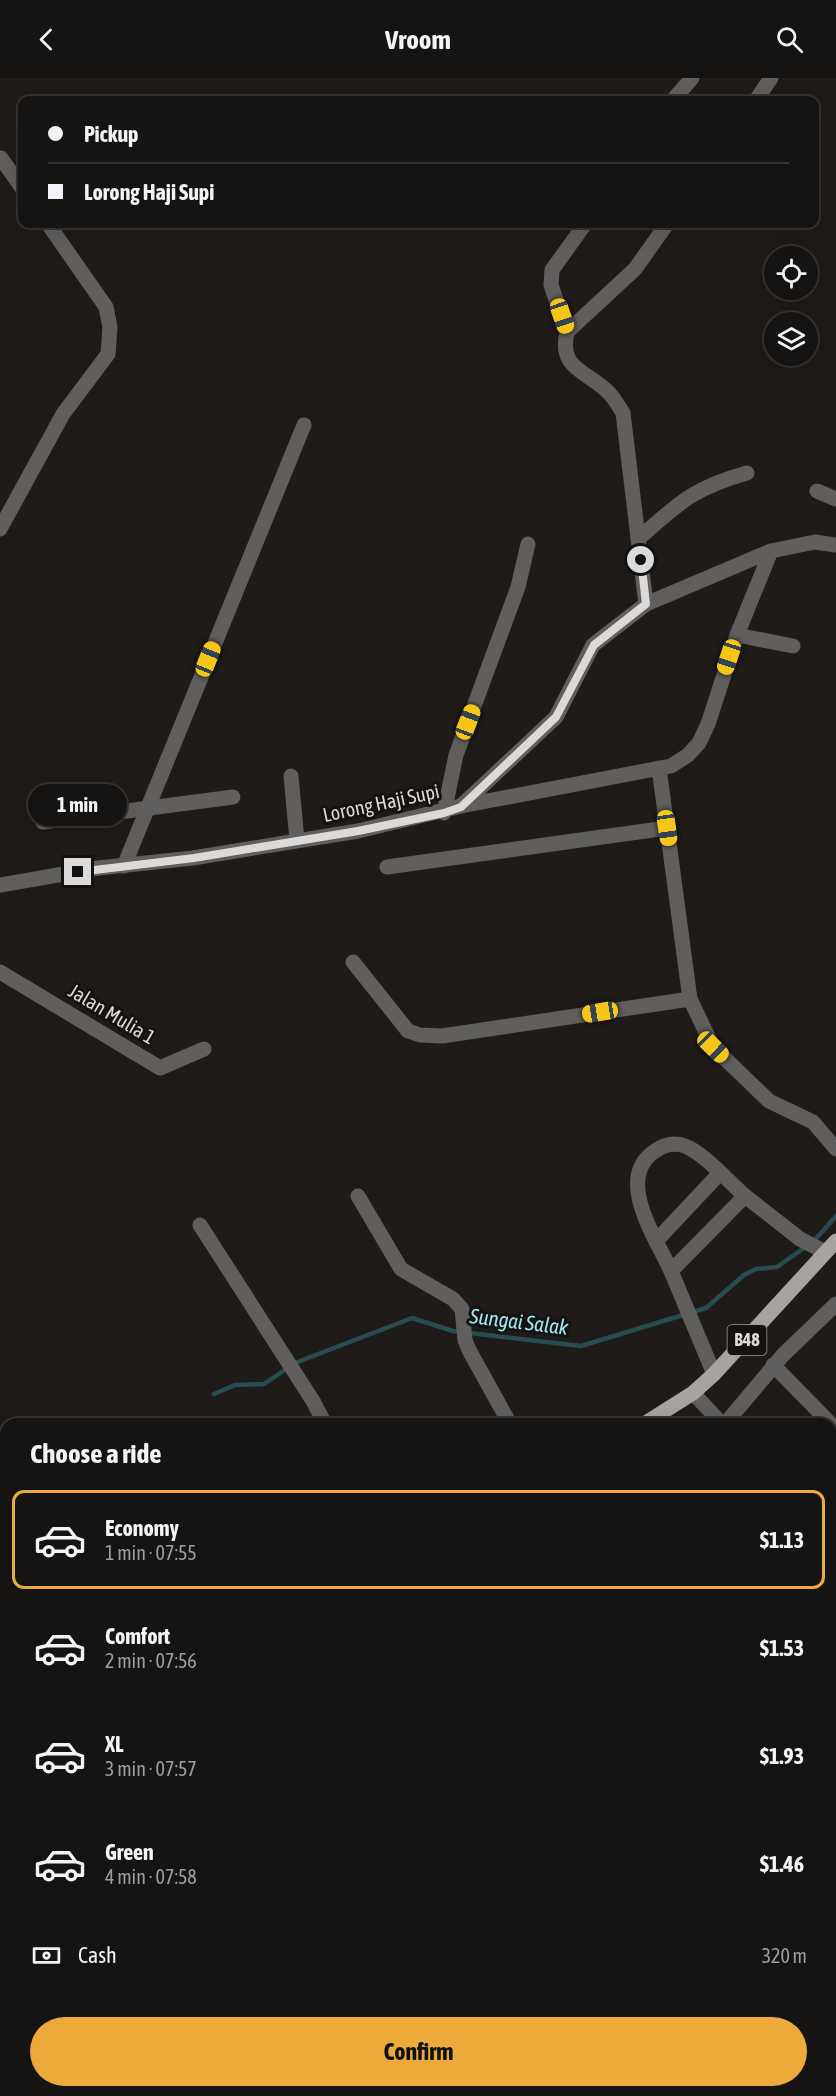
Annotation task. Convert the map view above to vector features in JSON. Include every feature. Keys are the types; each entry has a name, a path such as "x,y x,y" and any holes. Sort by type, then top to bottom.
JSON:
{"main road":[{"name":"B48","path":"653,1418 693,1393 714,1374 827,1248"}],"street":[{"path":"676,96 692,78"},
{"path":"759,96 771,78"},
{"path":"1,158 18,182"},
{"path":"0,529 63,414 108,354 110,327 106,307 51,228"},
{"path":"582,228 552,270 551,285 567,332 564,345 571,364 609,393 623,413 646,604"},
{"path":"567,332 635,269 664,228"},
{"path":"124,866 304,424"},
{"path":"638,539 685,497 712,482 747,473"},
{"path":"817,491 836,499"},
{"path":"461,807 556,717 594,645 646,604 771,551 815,542 836,545"},
{"path":"444,813 456,754 518,586 528,544"},
{"name":"Lorong Haji Supi","path":"0,885 194,858 358,831 444,813 461,807 671,766 687,756 699,742 708,724 737,635 771,551"},
{"path":"737,635 794,646"},
{"path":"659,768 690,999 713,1047 769,1101 813,1122 836,1149"},
{"path":"291,776 297,840"},
{"path":"43,822 233,797"},
{"path":"387,867 667,828"},
{"path":"353,962 408,1031 420,1035 442,1036 690,999"},
{"name":"Jalan Mulia 1","path":"0,972 160,1068 204,1049"},
{"path":"714,1374 642,1204 636,1183 644,1162 652,1153 674,1143 685,1146 800,1239 827,1248"},
{"path":"657,1240 719,1174"},
{"path":"358,1196 401,1269 453,1299 462,1309 465,1340 507,1418"},
{"path":"671,1271 745,1196"},
{"path":"200,1225 296,1373 322,1418"},
{"path":"729,1418 774,1365 836,1304"},
{"path":"774,1365 825,1418"},
{"path":"693,1393 718,1418"}],"waterway":[{"name":"Sungai Salak","path":"813,1242 836,1216"},
{"name":"Sungai Salak","path":"214,1394 235,1385 264,1384 295,1363 412,1318 453,1331 581,1346 706,1308 744,1275 756,1269 777,1267 807,1246"}],"route":[{"path":"78,872 194,858 358,831 444,813 461,807 556,717 594,645 646,604 641,560"}]}
